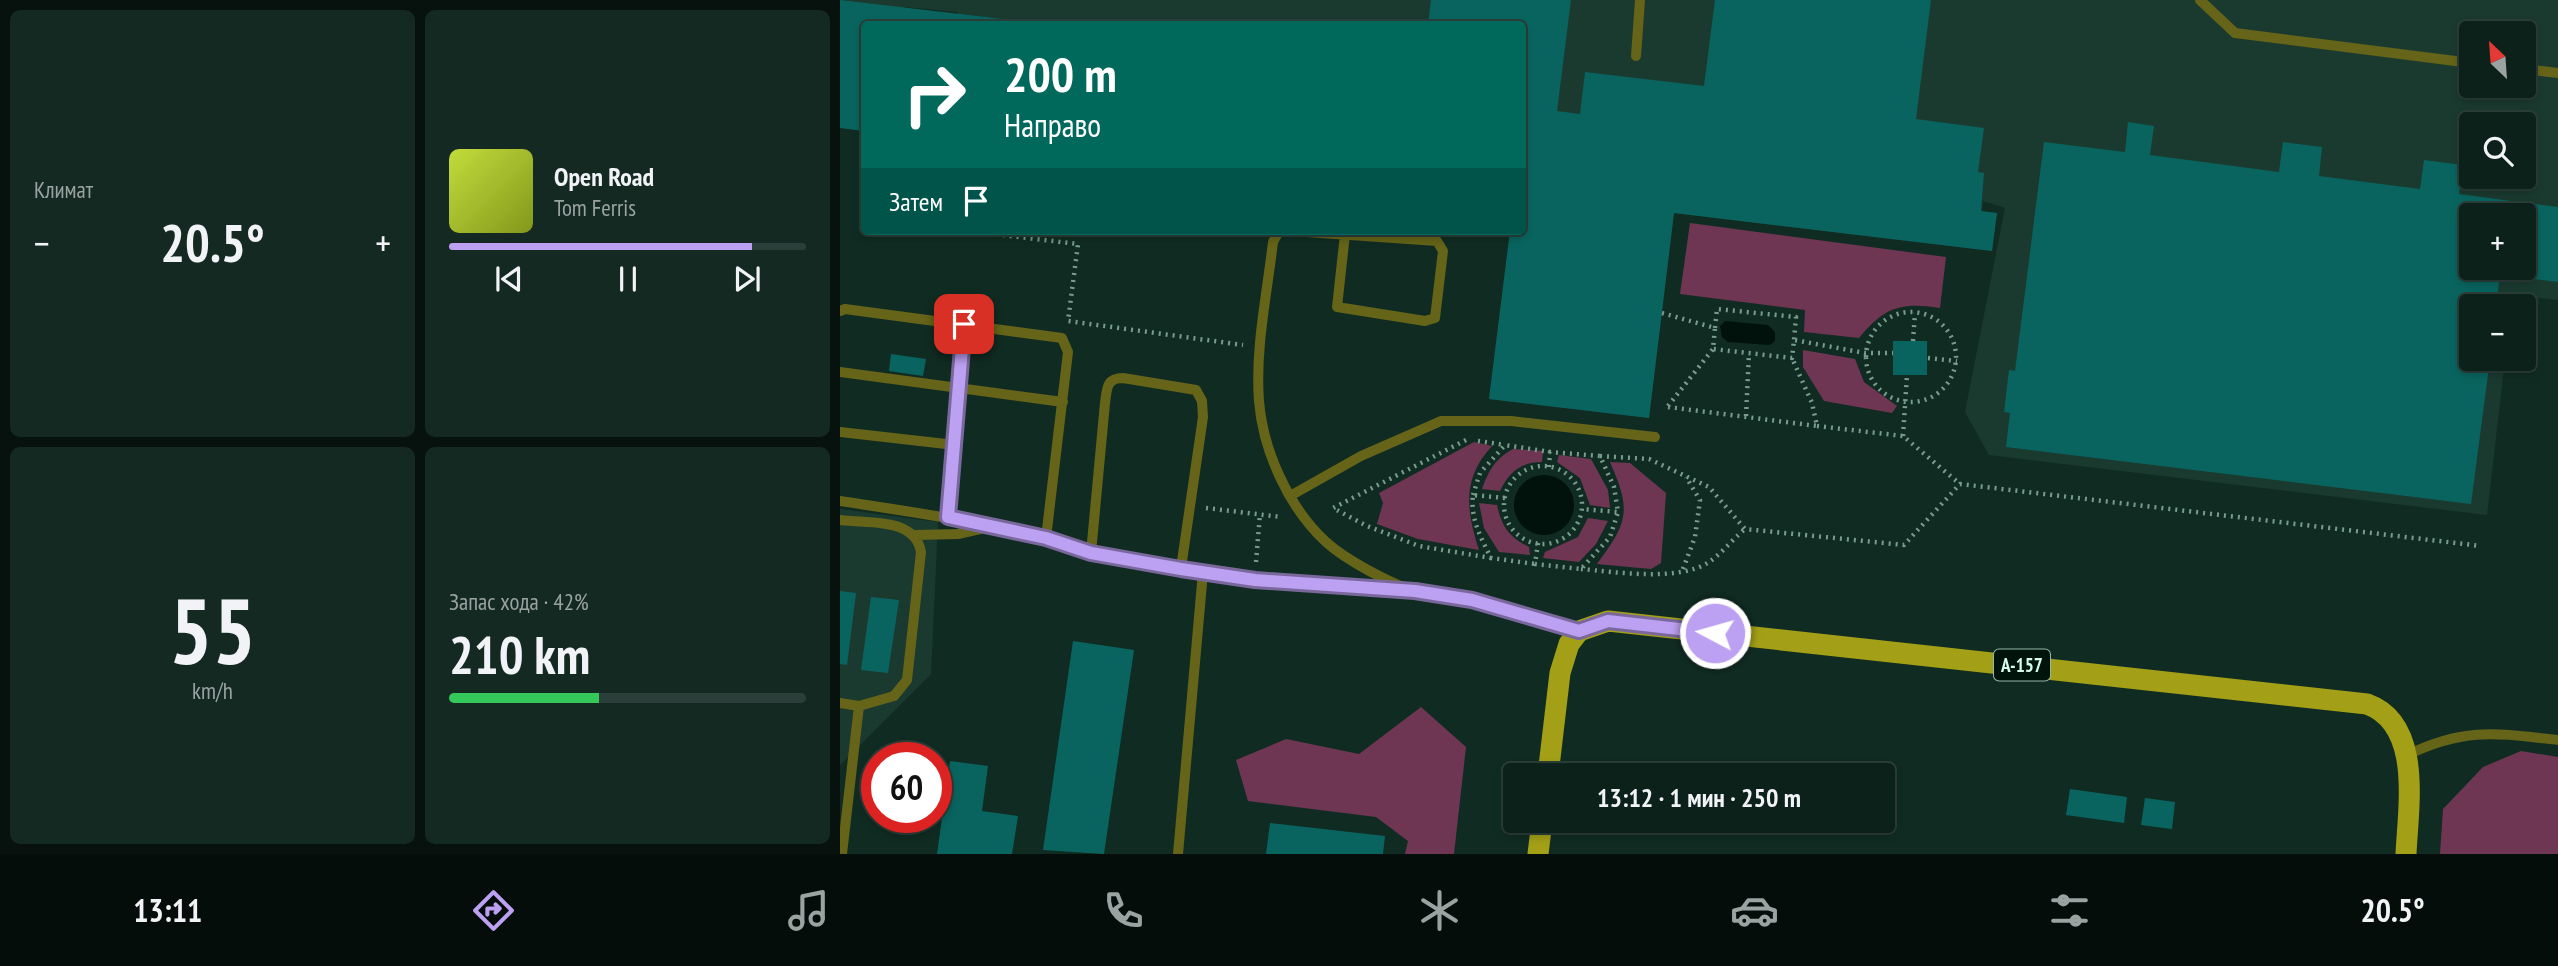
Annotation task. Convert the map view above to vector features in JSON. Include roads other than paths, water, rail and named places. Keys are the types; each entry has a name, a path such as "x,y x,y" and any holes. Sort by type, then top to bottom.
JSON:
{"main road":[{"name":"А-157","path":"1579,631 1608,621 2367,704 2387,714 2407,755 2406,854"},
{"path":"1549,763 1560,673 1569,644 1579,631"},
{"path":"1538,854 1541,833"}],"lane":[{"path":"1636,56 1640,0"},
{"path":"2200,0 2235,33 2459,61"},
{"path":"2536,70 2558,73"},
{"path":"1277,235 1272,242 1261,347 1259,400 1263,429 1290,496 1326,543 1381,576 1415,591"},
{"path":"1345,235 1335,302 1337,307 1425,321 1435,318 1443,251 1440,243 1356,235"},
{"path":"840,312 845,309 1062,338 1068,352 1046,538"},
{"path":"948,517 964,324"},
{"path":"840,372 1063,402"},
{"path":"1091,553 1107,385 1113,379 1135,380 1196,390 1200,394 1204,411 1181,569"},
{"path":"1290,496 1361,457 1441,421 1511,421 1655,437"},
{"path":"840,432 955,445"},
{"path":"840,501 948,517 1046,538 1091,553 1181,569 1255,580 1415,591 1472,600 1579,631"},
{"path":"840,520 904,527 916,535 958,534 991,526"},
{"path":"840,703 859,706 894,696 907,680 921,552 916,535"},
{"path":"1178,854 1203,572"},
{"path":"842,851 859,706"},
{"path":"2407,755 2438,740 2483,732 2558,740"}]}
